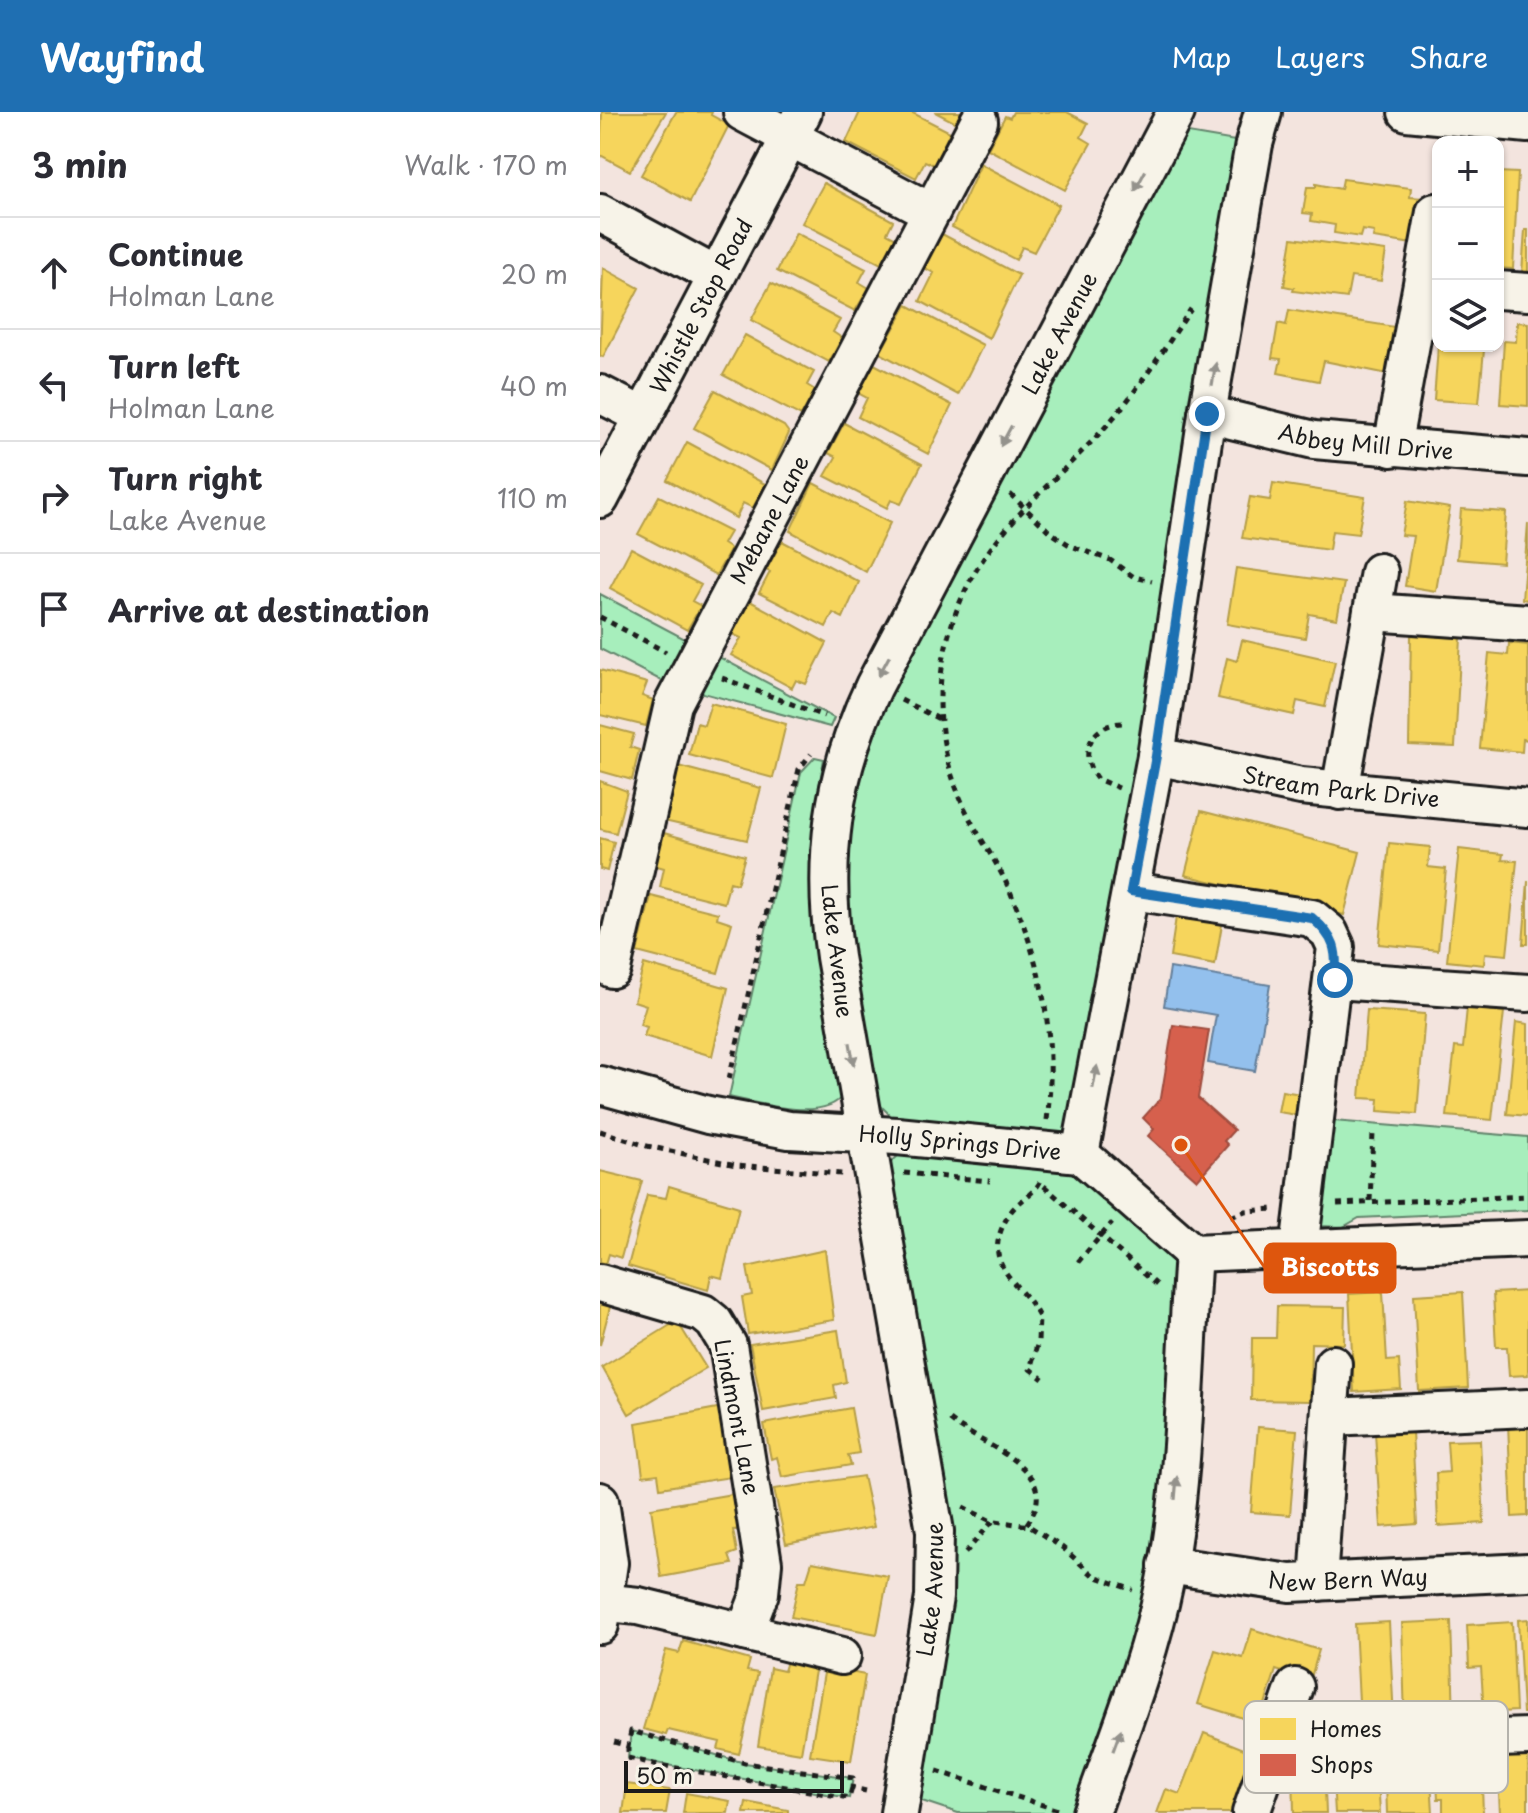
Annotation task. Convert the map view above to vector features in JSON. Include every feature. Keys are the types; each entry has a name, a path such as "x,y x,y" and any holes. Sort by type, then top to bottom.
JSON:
{"street":[{"path":"742,112 796,125 931,212"},
{"name":"Lake Avenue","path":"903,1812 931,1620 935,1531 835,957 827,891 831,819 847,750 874,686 1176,112"},
{"path":"1080,1154 1156,756 1207,414 1254,144 1263,112"},
{"path":"1407,112 1480,116 1528,124"},
{"name":"Mebane Lane","path":"612,969 610,918 673,704 979,121"},
{"name":"Whistle Stop Road","path":"600,499 796,125"},
{"path":"600,213 717,276"},
{"path":"1392,448 1430,285 1432,256"},
{"path":"1504,290 1528,292"},
{"path":"600,394 643,416"},
{"name":"Abbey Mill Drive","path":"1207,414 1314,440 1528,458"},
{"path":"1340,791 1379,572"},
{"path":"1372,612 1528,623"},
{"name":"Stream Park Drive","path":"1156,756 1228,773 1340,791 1528,808"},
{"path":"1131,891 1312,918 1329,932 1336,947 1335,980 1299,1249"},
{"path":"1335,980 1528,993"},
{"name":"Holly Springs Drive","path":"600,1085 749,1124 866,1134 1043,1174 1080,1154 1193,1253"},
{"path":"1074,1811 1147,1655 1151,1570 1193,1253 1528,1239"},
{"name":"Lindmont Lane","path":"600,1283 703,1313 714,1322 728,1345 763,1549 760,1593 745,1632"},
{"path":"1318,1582 1333,1364"},
{"path":"1330,1417 1528,1408"},
{"path":"600,1501 609,1563 601,1610 638,1606 842,1656"},
{"name":"New Bern Way","path":"1151,1570 1259,1581 1318,1582 1528,1572"},
{"path":"1290,1701 1295,1687"},
{"path":"1508,1738 1528,1737"},
{"path":"1251,1813 1258,1793"}],"path":[{"path":"1043,1379 1030,1369 1038,1342 1039,1317 1004,1273 999,1252 1007,1218 1043,1174 1051,1073 1042,987 1012,895 955,785 942,746 939,719 945,653 958,608 983,560 1024,507 1101,432 1171,343 1196,301"},
{"path":"1005,492 1071,546 1110,560 1134,577 1152,581"},
{"path":"892,709 897,698 939,719"},
{"path":"1126,787 1106,785 1097,779 1090,771 1087,750 1090,740 1106,725 1127,723"},
{"path":"729,1079 799,769 811,754"},
{"path":"600,1131 691,1157 768,1170 842,1174"},
{"path":"1370,1201 1373,1133"},
{"path":"903,1173 994,1181"},
{"path":"1043,1174 1157,1285"},
{"path":"1219,1221 1251,1210 1370,1201 1528,1196"},
{"path":"943,1414 1025,1469 1037,1497 1036,1509 1026,1525"},
{"path":"958,1507 993,1521 1026,1525 1050,1538 1094,1576 1133,1590"},
{"path":"963,1554 993,1521"},
{"path":"1130,1601 1133,1590 1151,1570"},
{"path":"631,1731 745,1763 853,1778 852,1788 849,1798 654,1764 628,1758 628,1746 631,1731"},
{"path":"614,1742 628,1746"},
{"path":"933,1770 1074,1811"},
{"path":"852,1788 866,1791"}],"green space":[{"path":"1182,132 1247,143 1082,1120 1062,1134 894,1119 879,1104 849,932 845,833 869,726"},
{"path":"600,594 834,718 830,727 666,683 600,649"},
{"path":"815,757 824,759 813,846 816,928 827,1009 844,1094 835,1103 822,1108 791,1109 729,1097 801,772"},
{"path":"1333,1121 1528,1137 1528,1210 1359,1218 1343,1227 1320,1226 1316,1216"},
{"path":"899,1155 1074,1170 1177,1264 1154,1574 1078,1813 958,1813 919,1800 945,1603 887,1166"},
{"path":"631,1731 745,1763 853,1778 849,1798 628,1758"}],"water":[{"path":"1170,968 1270,985 1255,1071 1208,1063 1216,1015 1164,1006"}],"building: Homes":[{"path":"602,112 666,112 630,171 600,155"},
{"path":"676,112 712,112 711,115 729,125 690,202 641,175"},
{"path":"860,112 911,112 950,132 934,165 925,161 916,178 846,142"},
{"path":"935,112 962,112 956,123"},
{"path":"1013,112 1067,112 1088,123 1081,137 1091,143 1065,190 988,149 1005,116 1010,118"},
{"path":"981,164 1059,205 1034,252 1022,247 1016,260 952,227"},
{"path":"1504,172 1518,173 1513,269 1504,268"},
{"path":"1343,179 1411,188 1410,197 1423,198 1413,244 1373,238 1374,232 1362,230 1360,237 1334,233 1335,225 1311,221 1312,214 1303,213 1307,187 1316,187 1316,184 1341,189"},
{"path":"824,183 893,221 887,233 896,238 881,264 802,223"},
{"path":"1525,230 1528,230 1528,273 1522,273"},
{"path":"796,233 866,269 859,282 869,288 855,311 777,271"},
{"path":"942,234 1019,275 989,338 920,301 934,273 923,267"},
{"path":"1292,238 1386,251 1381,281 1351,277 1347,298 1293,291 1294,288 1284,286"},
{"path":"603,268 639,288 603,357 600,356"},
{"path":"771,283 840,320 833,332 842,338 829,362 751,320"},
{"path":"907,305 983,345 958,395 880,353"},
{"path":"1289,310 1395,327 1388,374 1324,361 1319,381 1278,373 1281,359 1272,358 1278,323 1286,325"},
{"path":"1517,322 1528,323 1528,406 1500,404 1504,341 1516,342"},
{"path":"745,335 814,372 807,385 815,390 801,416 723,375"},
{"path":"1438,352 1484,352 1479,403 1434,400"},
{"path":"874,364 952,405 928,454 858,417 867,398 858,393"},
{"path":"715,390 784,426 789,433 772,470 694,428"},
{"path":"844,423 922,464 901,504 891,500 887,508 825,476 836,457 828,453"},
{"path":"687,442 765,484 753,508 743,503 736,518 667,480"},
{"path":"813,483 890,523 866,572 790,531"},
{"path":"1273,483 1365,497 1358,534 1332,531 1329,550 1242,538 1250,497 1270,500"},
{"path":"659,496 730,532 723,544 731,549 716,575 638,534"},
{"path":"1407,501 1450,508 1436,591 1405,586 1413,536 1401,535"},
{"path":"1461,509 1506,512 1502,563 1457,559"},
{"path":"1528,523 1528,600 1522,599"},
{"path":"782,541 859,582 843,618 833,613 826,627 759,593 770,572 766,570"},
{"path":"631,548 701,585 692,601 701,606 687,630 610,588"},
{"path":"1236,568 1344,583 1337,619 1309,614 1305,638 1227,624"},
{"path":"750,601 827,643 806,684 796,680 792,688 731,655 741,638 732,634"},
{"path":"1411,635 1461,638 1455,747 1409,745"},
{"path":"1242,640 1335,661 1325,707 1297,701 1294,715 1218,698 1227,658 1237,661"},
{"path":"1509,643 1528,645 1528,740 1523,739 1522,752 1480,748 1489,653 1508,655"},
{"path":"600,670 647,683 642,696 653,700 646,726 600,715"},
{"path":"711,703 786,724 773,778 689,755 697,723 704,725"},
{"path":"600,725 634,734 630,747 639,750 632,780 600,771"},
{"path":"678,766 761,788 747,840 664,821"},
{"path":"600,781 627,791 616,833 600,829"},
{"path":"1201,811 1360,852 1344,915 1185,875"},
{"path":"664,833 745,856 737,884 730,882 724,903 660,887 664,868 654,865"},
{"path":"600,838 614,842 607,871 600,869"},
{"path":"1389,843 1430,847 1428,867 1446,869 1438,950 1379,944"},
{"path":"1459,849 1503,854 1502,860 1517,861 1507,955 1485,953 1484,965 1447,961"},
{"path":"1528,881 1528,944 1523,944"},
{"path":"651,896 718,913 717,918 732,923 718,973 637,952"},
{"path":"1176,917 1222,924 1215,965 1170,957"},
{"path":"644,964 728,988 712,1056 644,1036 647,1027 640,1025 646,1005 634,1001"},
{"path":"1467,1008 1504,1012 1492,1120 1447,1116 1455,1047 1463,1048"},
{"path":"1367,1010 1425,1014 1417,1114 1378,1111 1379,1099 1360,1098"},
{"path":"1516,1022 1528,1024 1528,1116 1507,1114"},
{"path":"1282,1091 1308,1095 1303,1116 1278,1112"},
{"path":"600,1171 642,1181 621,1258 609,1254 606,1264 600,1262"},
{"path":"669,1186 739,1207 722,1278 711,1275 708,1290 628,1266 647,1195 666,1198"},
{"path":"825,1250 834,1320 748,1334 742,1297 752,1295 747,1267"},
{"path":"1528,1291 1528,1375 1509,1376 1507,1347 1496,1347 1493,1293"},
{"path":"1383,1292 1387,1361 1399,1360 1401,1389 1354,1392 1349,1294"},
{"path":"1463,1292 1468,1388 1419,1391 1414,1295"},
{"path":"600,1301 611,1303 600,1345"},
{"path":"1277,1306 1345,1307 1344,1344 1311,1343 1310,1401 1251,1400 1252,1338 1276,1338"},
{"path":"677,1321 706,1368 629,1414 602,1367"},
{"path":"838,1330 846,1382 834,1385 836,1398 763,1411 750,1344"},
{"path":"723,1407 730,1443 724,1445 731,1477 660,1488 658,1474 643,1476 636,1423"},
{"path":"851,1408 859,1453 848,1455 851,1465 782,1477 777,1457 771,1459 764,1424"},
{"path":"1528,1423 1528,1516 1512,1517 1508,1424"},
{"path":"1258,1427 1297,1430 1290,1515 1251,1512"},
{"path":"1412,1431 1417,1524 1381,1527 1375,1433"},
{"path":"1480,1440 1484,1523 1438,1526 1436,1473 1449,1472 1447,1441"},
{"path":"863,1476 874,1527 786,1544 774,1489"},
{"path":"738,1493 745,1529 733,1530 737,1552 729,1555 732,1564 661,1577 651,1508"},
{"path":"812,1562 888,1576 877,1634 791,1617 799,1581 806,1581"},
{"path":"1528,1619 1528,1713 1523,1713 1518,1620"},
{"path":"1451,1621 1453,1701 1404,1701 1402,1623"},
{"path":"1389,1622 1393,1701 1359,1701 1355,1624"},
{"path":"1512,1622 1516,1711 1508,1712 1508,1701 1483,1701 1481,1667 1469,1668 1467,1625"},
{"path":"1252,1629 1319,1650 1310,1681 1276,1670 1266,1701 1244,1701 1244,1718 1198,1704 1215,1650 1243,1658"},
{"path":"683,1641 750,1660 747,1671 758,1673 739,1754 718,1749 720,1742 668,1730 666,1735 643,1729 666,1650 679,1653"},
{"path":"787,1661 816,1665 801,1753 758,1746 770,1668 784,1671"},
{"path":"825,1667 865,1675 851,1761 810,1755"},
{"path":"1204,1733 1244,1749 1244,1793 1236,1813 1157,1813 1166,1789 1180,1794"},
{"path":"1528,1753 1528,1813 1500,1813 1499,1793 1508,1793 1508,1754"},
{"path":"627,1784 670,1790 666,1813 623,1813"},
{"path":"686,1793 730,1801 728,1813 683,1813"},
{"path":"1294,1793 1325,1793 1326,1813 1294,1813"},
{"path":"1334,1793 1379,1793 1380,1813 1335,1813"},
{"path":"1386,1793 1432,1793 1433,1813 1387,1813"},
{"path":"1438,1793 1482,1793 1483,1813 1443,1813 1443,1799 1438,1799"},
{"path":"746,1802 788,1810 788,1813 744,1813"}],"building: Shops":[{"path":"1173,1025 1209,1030 1198,1098 1234,1130 1224,1141 1228,1145 1197,1180 1148,1136 1154,1129 1143,1118 1161,1098"}],"place":[{"name":"Biscotts","path":"1181,1145"}],"route":[{"path":"1207,414 1156,756 1131,891 1312,918 1329,932 1336,947 1335,980"}]}
